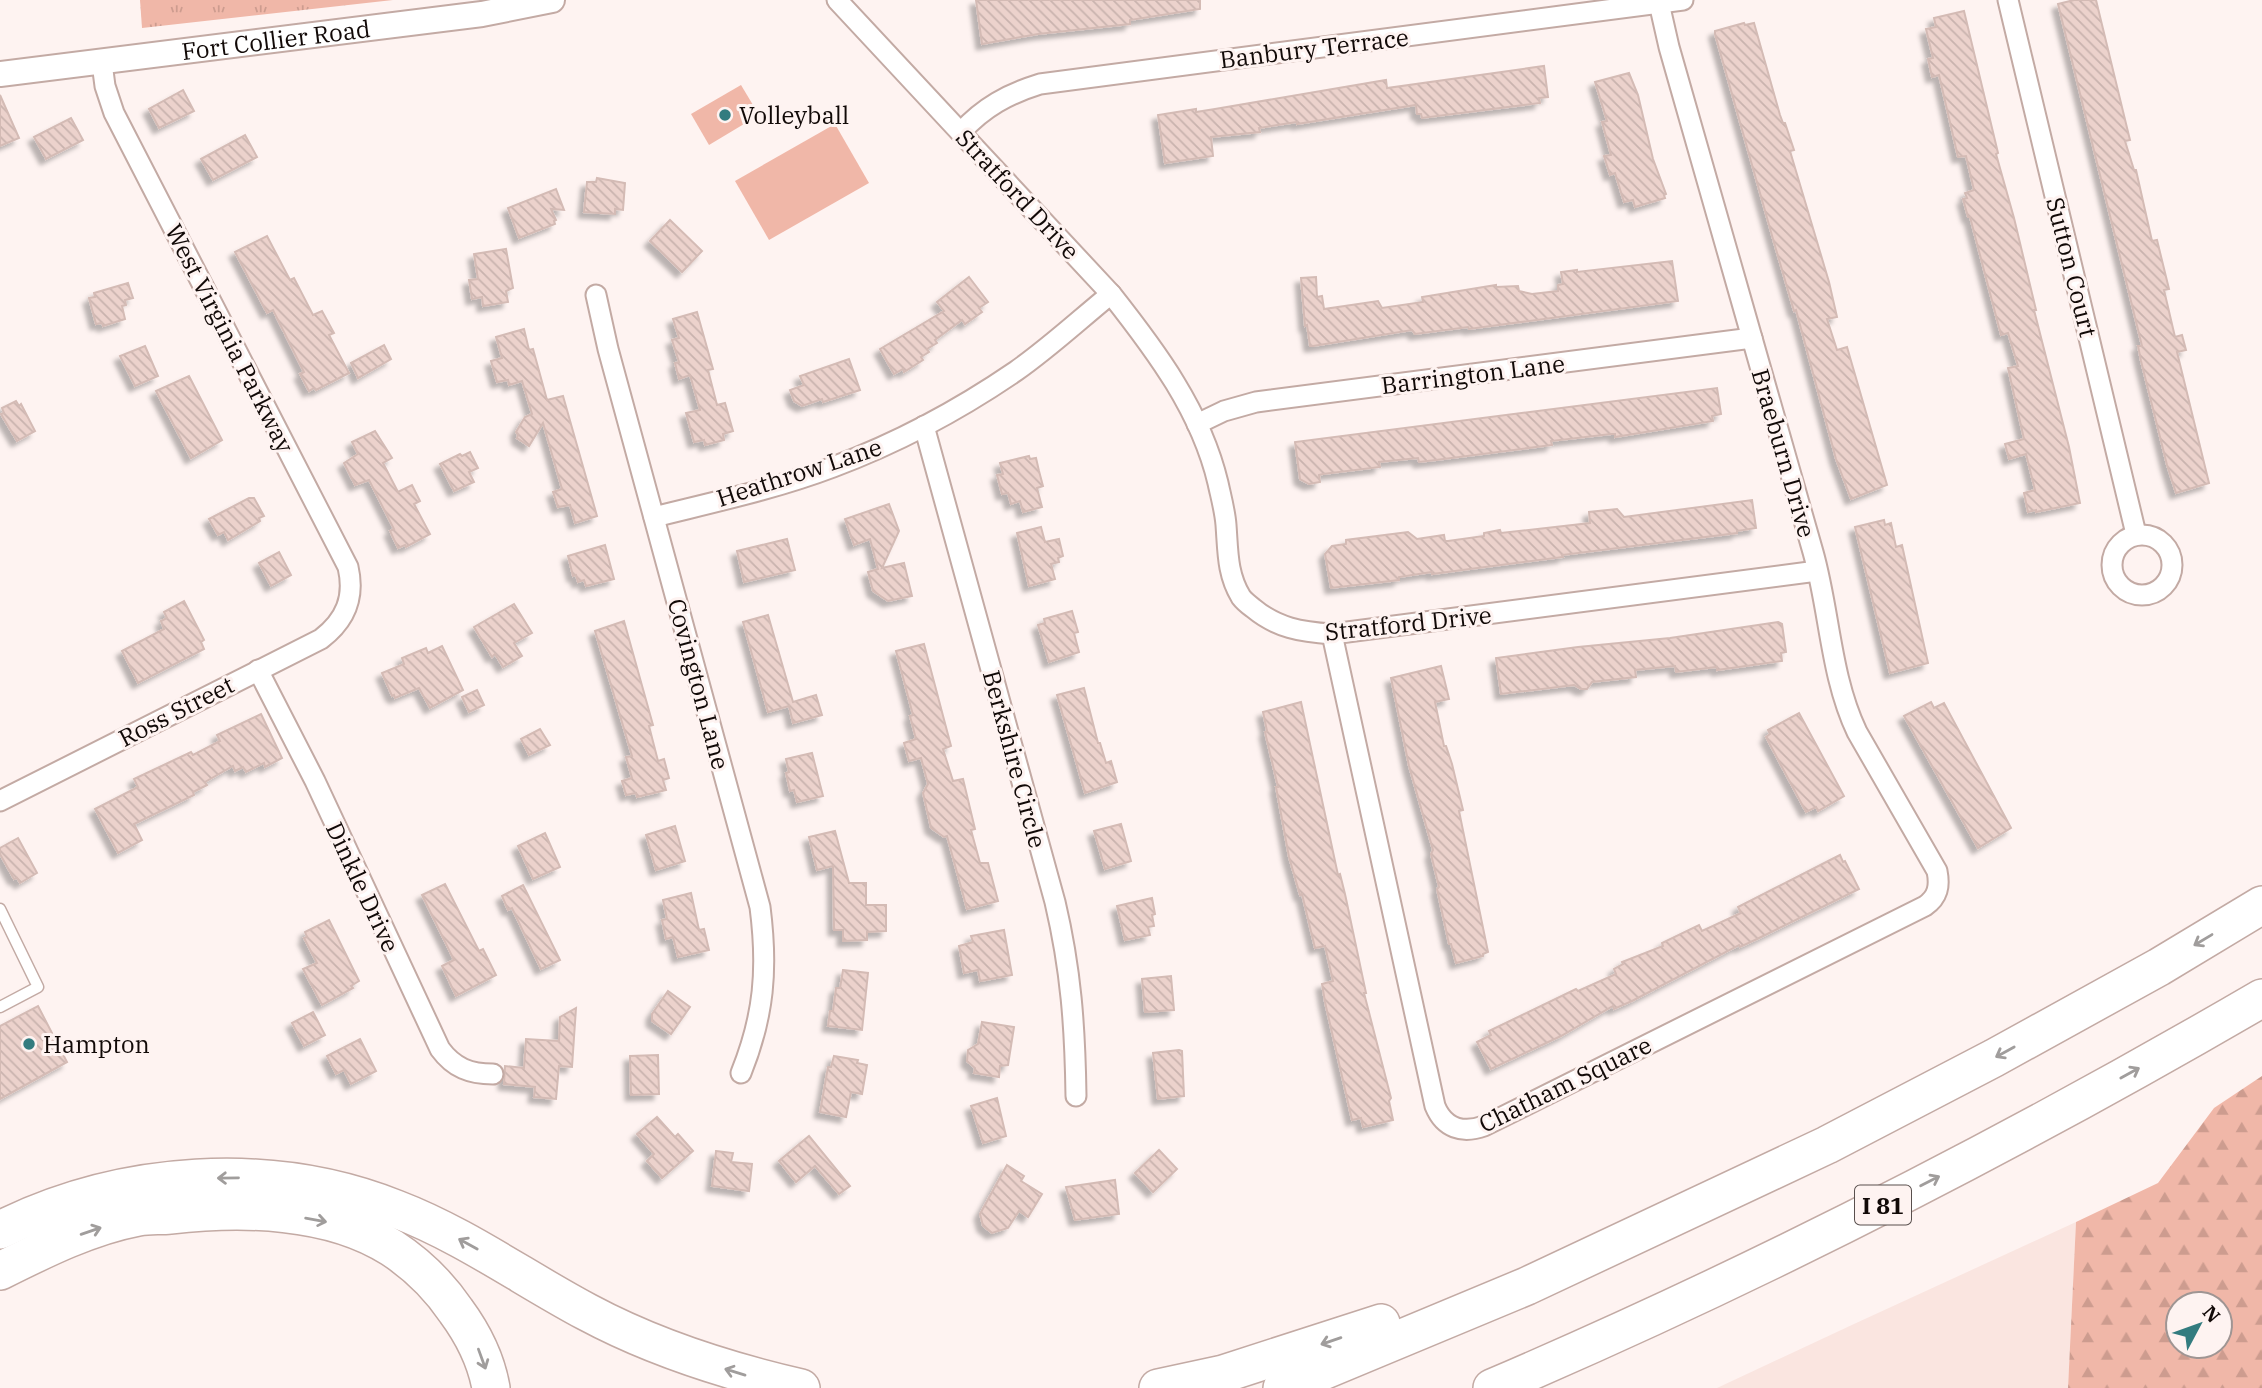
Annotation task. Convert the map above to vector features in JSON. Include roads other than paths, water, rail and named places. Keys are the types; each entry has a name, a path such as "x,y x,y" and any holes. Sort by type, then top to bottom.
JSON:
{"highway":[{"path":"1282,1388 1527,1286 1828,1145 2159,967 2262,905"},
{"name":"I 81","path":"1492,1388 1686,1301 1872,1211 2038,1124 2262,998"},
{"path":"1158,1388 1236,1370 1323,1344 1432,1306 1828,1145"},
{"path":"0,1230 51,1207 140,1185 239,1177 313,1185 395,1208 443,1229 537,1285 643,1339 716,1366 801,1388"},
{"path":"0,1286 14,1264 65,1240 139,1217 241,1210 333,1223 363,1233 392,1248 423,1271 467,1325 481,1354 491,1388"},
{"path":"1532,1388 1872,1211"}],"street":[{"name":"Fort Collier Road","path":"0,74 102,63 298,35 482,15 552,0"},
{"name":"Stratford Drive","path":"837,0 1111,294 1148,341 1197,424 1218,481 1226,522 1228,567 1242,599 1281,627 1304,633 1332,634 1817,571"},
{"name":"Banbury Terrace","path":"961,132 993,103 1016,91 1040,84 1682,0"},
{"name":"Sutton Court","path":"2008,0 2136,534"},
{"name":"Braeburn Drive","path":"1658,3 1817,571 1838,683 1857,732 1937,871 1938,888"},
{"name":"West Virginia Parkway","path":"102,63 105,86 114,113 348,568 351,594 346,613"},
{"name":"Heathrow Lane","path":"654,517 773,486 832,467 924,426 1016,371 1111,294"},
{"name":"Covington Lane","path":"596,295 608,349 760,908 765,944 761,1009 752,1045 741,1073"},
{"name":"Barrington Lane","path":"1197,424 1224,411 1256,402 1752,338"},
{"name":"Berkshire Circle","path":"924,426 1063,939 1072,992 1076,1096"},
{"name":"Ross Street","path":"0,801 321,639 334,629 346,613"},
{"name":"Chatham Square","path":"1332,634 1435,1106 1445,1122 1453,1128 1472,1130 1484,1126 1925,906 1931,902 1938,888"},
{"name":"Dinkle Drive","path":"258,670 314,781 440,1049 461,1069 477,1074 493,1074"}],"lane":[{"path":"0,909 38,987 0,1007"}],"place":[{"name":"Volleyball","path":"725,115"},
{"name":"Hampton","path":"29,1044"}]}
